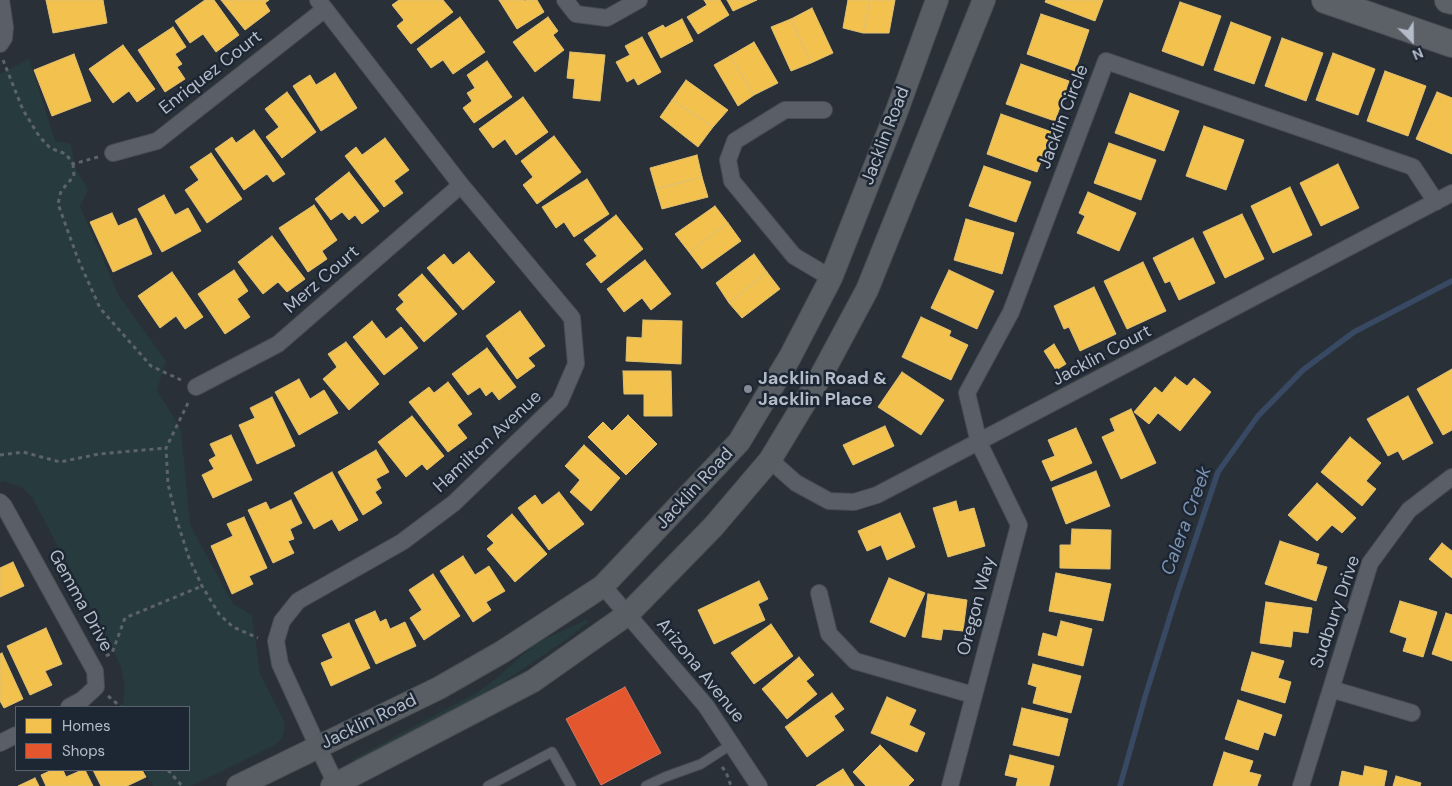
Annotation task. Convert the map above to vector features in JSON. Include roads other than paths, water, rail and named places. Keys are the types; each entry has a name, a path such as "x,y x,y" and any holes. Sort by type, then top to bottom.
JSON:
{"main road":[{"name":"Jacklin Road","path":"238,786 439,688 502,652 603,586 739,442 790,357 831,278 896,113 937,0"},
{"name":"Jacklin Road","path":"335,785 533,681 628,614 713,527 770,460 822,374 866,290 984,0"},
{"path":"1325,0 1452,44"},
{"path":"1448,0 1452,2"}],"street":[{"path":"0,44 4,38 5,27 1,0"},
{"path":"565,0 576,14 607,18 639,0"},
{"name":"Enriquez Court","path":"113,153 157,140 322,5"},
{"name":"Hamilton Avenue","path":"318,748 280,664 276,641 282,621 298,601 402,542 454,503 560,401 576,364 572,318 461,185 322,5"},
{"name":"Jacklin Circle","path":"979,443 968,393 1011,312 1106,61 1413,167 1436,202"},
{"path":"824,110 785,110 735,141 728,160 732,181 794,256 831,278"},
{"name":"Merz Court","path":"196,387 278,344 461,185"},
{"name":"Jacklin Court","path":"770,460 796,482 829,501 854,502 877,496 1452,193"},
{"name":"Oregon Way","path":"950,786 1019,525 979,443"},
{"name":"Sudbury Drive","path":"1301,786 1370,563 1409,510 1452,477"},
{"name":"Gemma Drive","path":"2,504 95,671 96,687 82,700 70,706"},
{"name":"Arizona Avenue","path":"603,586 706,706 759,786"},
{"path":"819,593 829,634 855,661 973,695"},
{"path":"1331,689 1412,713"},
{"path":"0,743 15,736"},
{"path":"318,748 335,785"}],"lane":[{"path":"646,786 701,764 732,744"},
{"path":"488,786 552,752 571,786"},
{"path":"665,777 670,786"}],"waterway":[{"name":"Calera Creek","path":"1120,786 1178,591 1218,472 1258,416 1303,370 1354,332 1452,281"}],"place":[{"name":"Jacklin Road & Jacklin Place","path":"748,389"}]}
